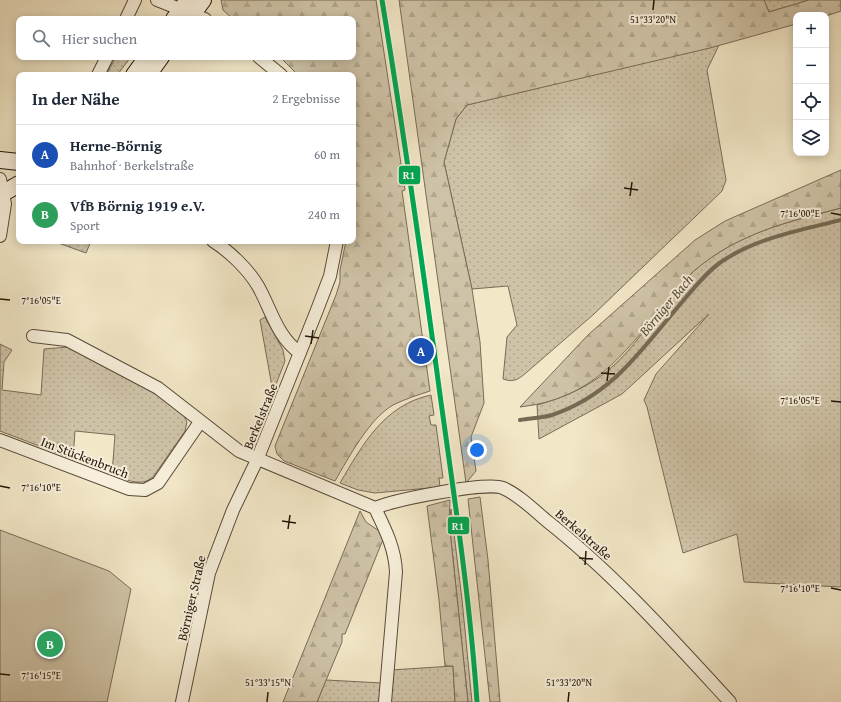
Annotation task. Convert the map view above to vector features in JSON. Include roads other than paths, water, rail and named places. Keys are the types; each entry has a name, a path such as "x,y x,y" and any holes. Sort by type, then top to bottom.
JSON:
{"main road":[{"path":"188,13 203,0"},
{"path":"136,72 145,60"},
{"path":"150,72 159,60"},
{"path":"0,160 16,162"},
{"path":"5,196 16,187"}],"street":[{"path":"127,16 135,0"},
{"path":"157,0 188,13"},
{"path":"100,72 106,60"},
{"path":"263,60 277,72"},
{"path":"0,236 5,196"},
{"path":"217,244 240,264 257,285 283,336 290,346 300,353"},
{"name":"Berkelstraße","path":"336,244 330,276 257,460 376,508 388,503 412,498 486,486 502,487 518,497 581,548 730,702"},
{"path":"33,336 67,340 158,388 239,451 257,460"},
{"name":"Im Stückenbruch","path":"0,440 129,489 145,490 158,483 200,422"},
{"name":"Börniger Straße","path":"182,702 209,573 233,510 257,460"},
{"path":"376,508 391,542 395,558 396,572 385,702"}],"waterway":[{"name":"Börniger Bach","path":"520,420 548,416 573,407 607,384 622,371 650,341 703,278 721,262 764,241 795,231 841,220"}],"place":[{"name":"Herne-Börnig","path":"421,351"},
{"name":"VfB Börnig 1919 e.V.","path":"50,644"}]}
